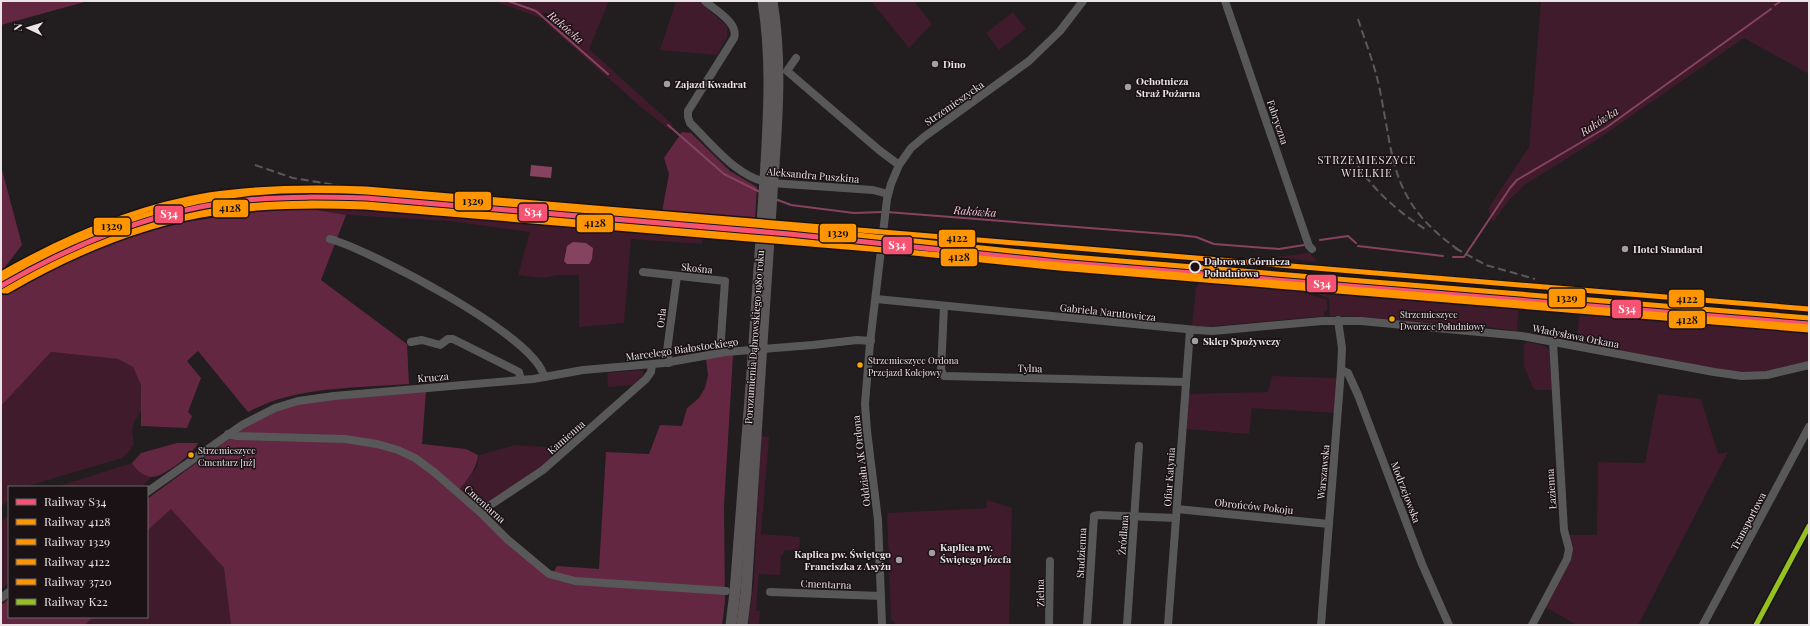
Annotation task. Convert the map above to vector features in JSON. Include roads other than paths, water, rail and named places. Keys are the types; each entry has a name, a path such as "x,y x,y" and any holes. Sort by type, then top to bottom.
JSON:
{"main road":[{"name":"Porozumienia Dąbrowskiego 1980 roku","path":"763,1 769,45 770,164"},
{"name":"Porozumienia Dąbrowskiego 1980 roku","path":"742,625 746,593 756,374 770,164 779,76 778,44 772,1"},
{"name":"Porozumienia Dąbrowskiego 1980 roku","path":"731,625 756,374"}],"street":[{"name":"Aleksandra Puszkina","path":"705,1 733,25 735,33 734,38 688,111 687,114 690,123 737,168 754,179 770,183 873,190 888,194"},
{"name":"Strzemieszycka","path":"882,247 888,194 899,165 911,148 1029,61 1060,31 1083,1"},
{"name":"Fabryczna","path":"1225,1 1309,246 1312,249"},
{"path":"796,58 787,71 879,150 899,165"},
{"path":"330,239 418,280 494,324 523,349 542,370 544,377"},
{"name":"Oddziału AK Ordona","path":"882,247 871,341 865,414 878,520 882,625"},
{"name":"Skośna","path":"643,272 725,281 720,352"},
{"name":"Orla","path":"669,363 667,351 677,276"},
{"name":"Gabriela Narutowicza","path":"876,299 1190,330 1213,331 1338,320"},
{"name":"Tylna","path":"944,306 940,370 944,376 1186,382"},
{"name":"Władysława Orkana","path":"1338,320 1499,333 1742,376 1767,375 1809,365"},
{"name":"Warszawska","path":"1321,625 1341,370 1342,348 1338,320"},
{"name":"Ofiar Katynia","path":"1168,625 1190,330"},
{"path":"411,342 422,340 440,345 448,339 453,339 518,372 521,380"},
{"name":"Marcelego Białostockiego","path":"521,380 582,370 669,363 720,352 850,341 871,341"},
{"name":"Łazienna","path":"1532,625 1563,568 1569,549 1564,530 1553,342"},
{"name":"Kamienna","path":"480,512 543,470 565,453 646,379 651,372 652,365"},
{"name":"Modrzejowska","path":"1341,370 1348,373 1358,395 1422,564 1449,625"},
{"name":"Krucza","path":"148,491 228,434 270,410 298,401 334,396 521,380"},
{"name":"Transportowa","path":"1703,625 1809,427"},
{"name":"Cmentarna","path":"228,434 237,436 345,439 387,447 407,454 422,463 480,512 531,560 556,577 575,581 726,591"},
{"name":"Źródlana","path":"1126,625 1139,446"},
{"name":"Obrońców Pokoju","path":"1177,509 1329,524"},
{"name":"Studzienna","path":"1087,625 1093,518 1095,515 1176,518"},
{"name":"Zielna","path":"1049,625 1050,561"},
{"name":"Cmentarna","path":"770,592 881,596"}],"waterway":[{"name":"Rakówka","path":"508,1 536,11 608,74"},
{"name":"Rakówka","path":"1775,5 1781,1"},
{"name":"Rakówka","path":"1453,257 1464,257 1510,188 1517,180 1607,127 1771,9"},
{"name":"Rakówka","path":"668,125 724,174 760,192"},
{"name":"Rakówka","path":"775,199 791,205 854,213 883,212"},
{"name":"Rakówka","path":"887,212 1179,235 1196,237 1214,244 1279,249 1304,245"},
{"name":"Rakówka","path":"1320,240 1348,236 1356,243"},
{"name":"Rakówka","path":"1358,246 1443,256"}],"railway":[{"path":"1358,19 1377,77 1393,158 1407,197 1420,215 1437,233 1460,251"},
{"path":"255,165 293,178 342,186 571,205 683,217 1098,251"},
{"path":"1358,166 1381,194 1408,217 1428,231"},
{"path":"1455,248 1486,265 1535,279"},
{"path":"1171,258 1227,258 1809,306"}],"rail line":[{"name":"4122","path":"1,274 76,236 102,225 154,207 181,200 229,192 288,188 327,188 366,189 1809,309"},
{"name":"1329","path":"1,279 30,263 89,235 181,205 245,194 276,191 321,190 367,192 790,228 1060,256 1809,318"},
{"name":"S34","path":"1,286 59,255 89,242 151,219 183,211 215,204 248,200 307,197 366,198 789,234 1059,262 1809,324"},
{"name":"4128","path":"4,291 61,260 91,247 121,235 183,217 215,210 248,206 307,203 366,204 788,240 1059,268 1809,330"},
{"name":"3720","path":"7,291 31,277 81,253 107,242 159,225 186,218 232,210 289,206 327,206 365,207 1808,327"},
{"name":"K22","path":"1756,625 1809,526"}],"place":[{"name":"Dino","path":"935,64"},
{"name":"Zajazd Kwadrat","path":"667,84"},
{"name":"Ochotnicza Straż Pożarna","path":"1128,87"},
{"name":"Hotel Standard","path":"1625,249"},
{"name":"Dąbrowa Górnicza Południowa","path":"1195,267"},
{"name":"Strzemieszyce Dworzec Południowy","path":"1392,319"},
{"name":"Sklep Spożywczy","path":"1195,341"},
{"name":"Strzemieszyce Ordona Przejazd Kolejowy","path":"860,365"},
{"name":"Strzemieszyce Cmentarz [nż]","path":"191,455"},
{"name":"Kaplica pw. Świętego Józefa","path":"932,553"},
{"name":"Kaplica pw. Świętego Franciszka z Asyżu","path":"899,560"}],"district":[{"name":"STRZEMIESZYCE WIELKIE","path":"1367,165"}]}
